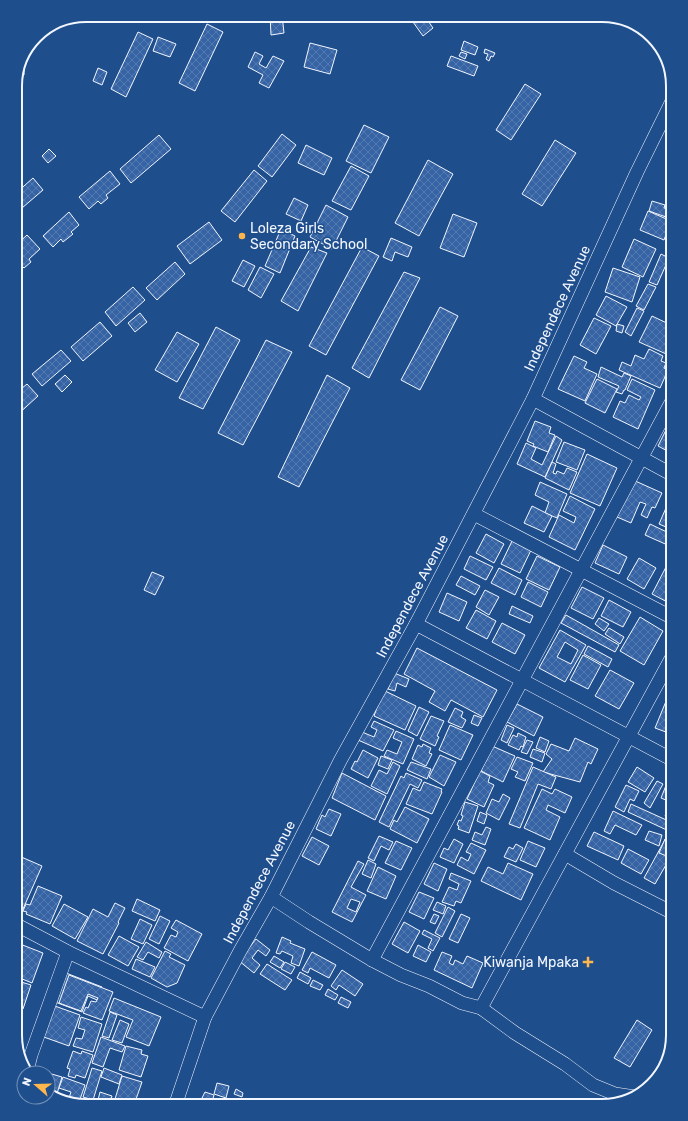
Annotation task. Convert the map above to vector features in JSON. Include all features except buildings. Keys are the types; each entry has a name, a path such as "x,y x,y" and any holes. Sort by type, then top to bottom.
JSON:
{"street":[{"name":"Independece Avenue","path":"177,1099 205,1017 271,896 340,761 416,624 474,514 533,399 637,172 666,123"},
{"path":"533,399 666,471"},
{"path":"372,960 666,412"},
{"path":"474,514 666,614"},
{"path":"416,624 666,756"},
{"path":"481,1008 666,668"},
{"path":"565,854 666,909"},
{"path":"271,896 309,922 372,960 462,1003 481,1008 515,1033 565,1064 593,1084 615,1094 622,1095"},
{"path":"22,928 68,952 205,1017"},
{"path":"29,1063 68,952"}],"place":[{"name":"Loleza Girls Secondary School","path":"242,236"},
{"name":"Kiwanja Mpaka","path":"588,962"}]}
